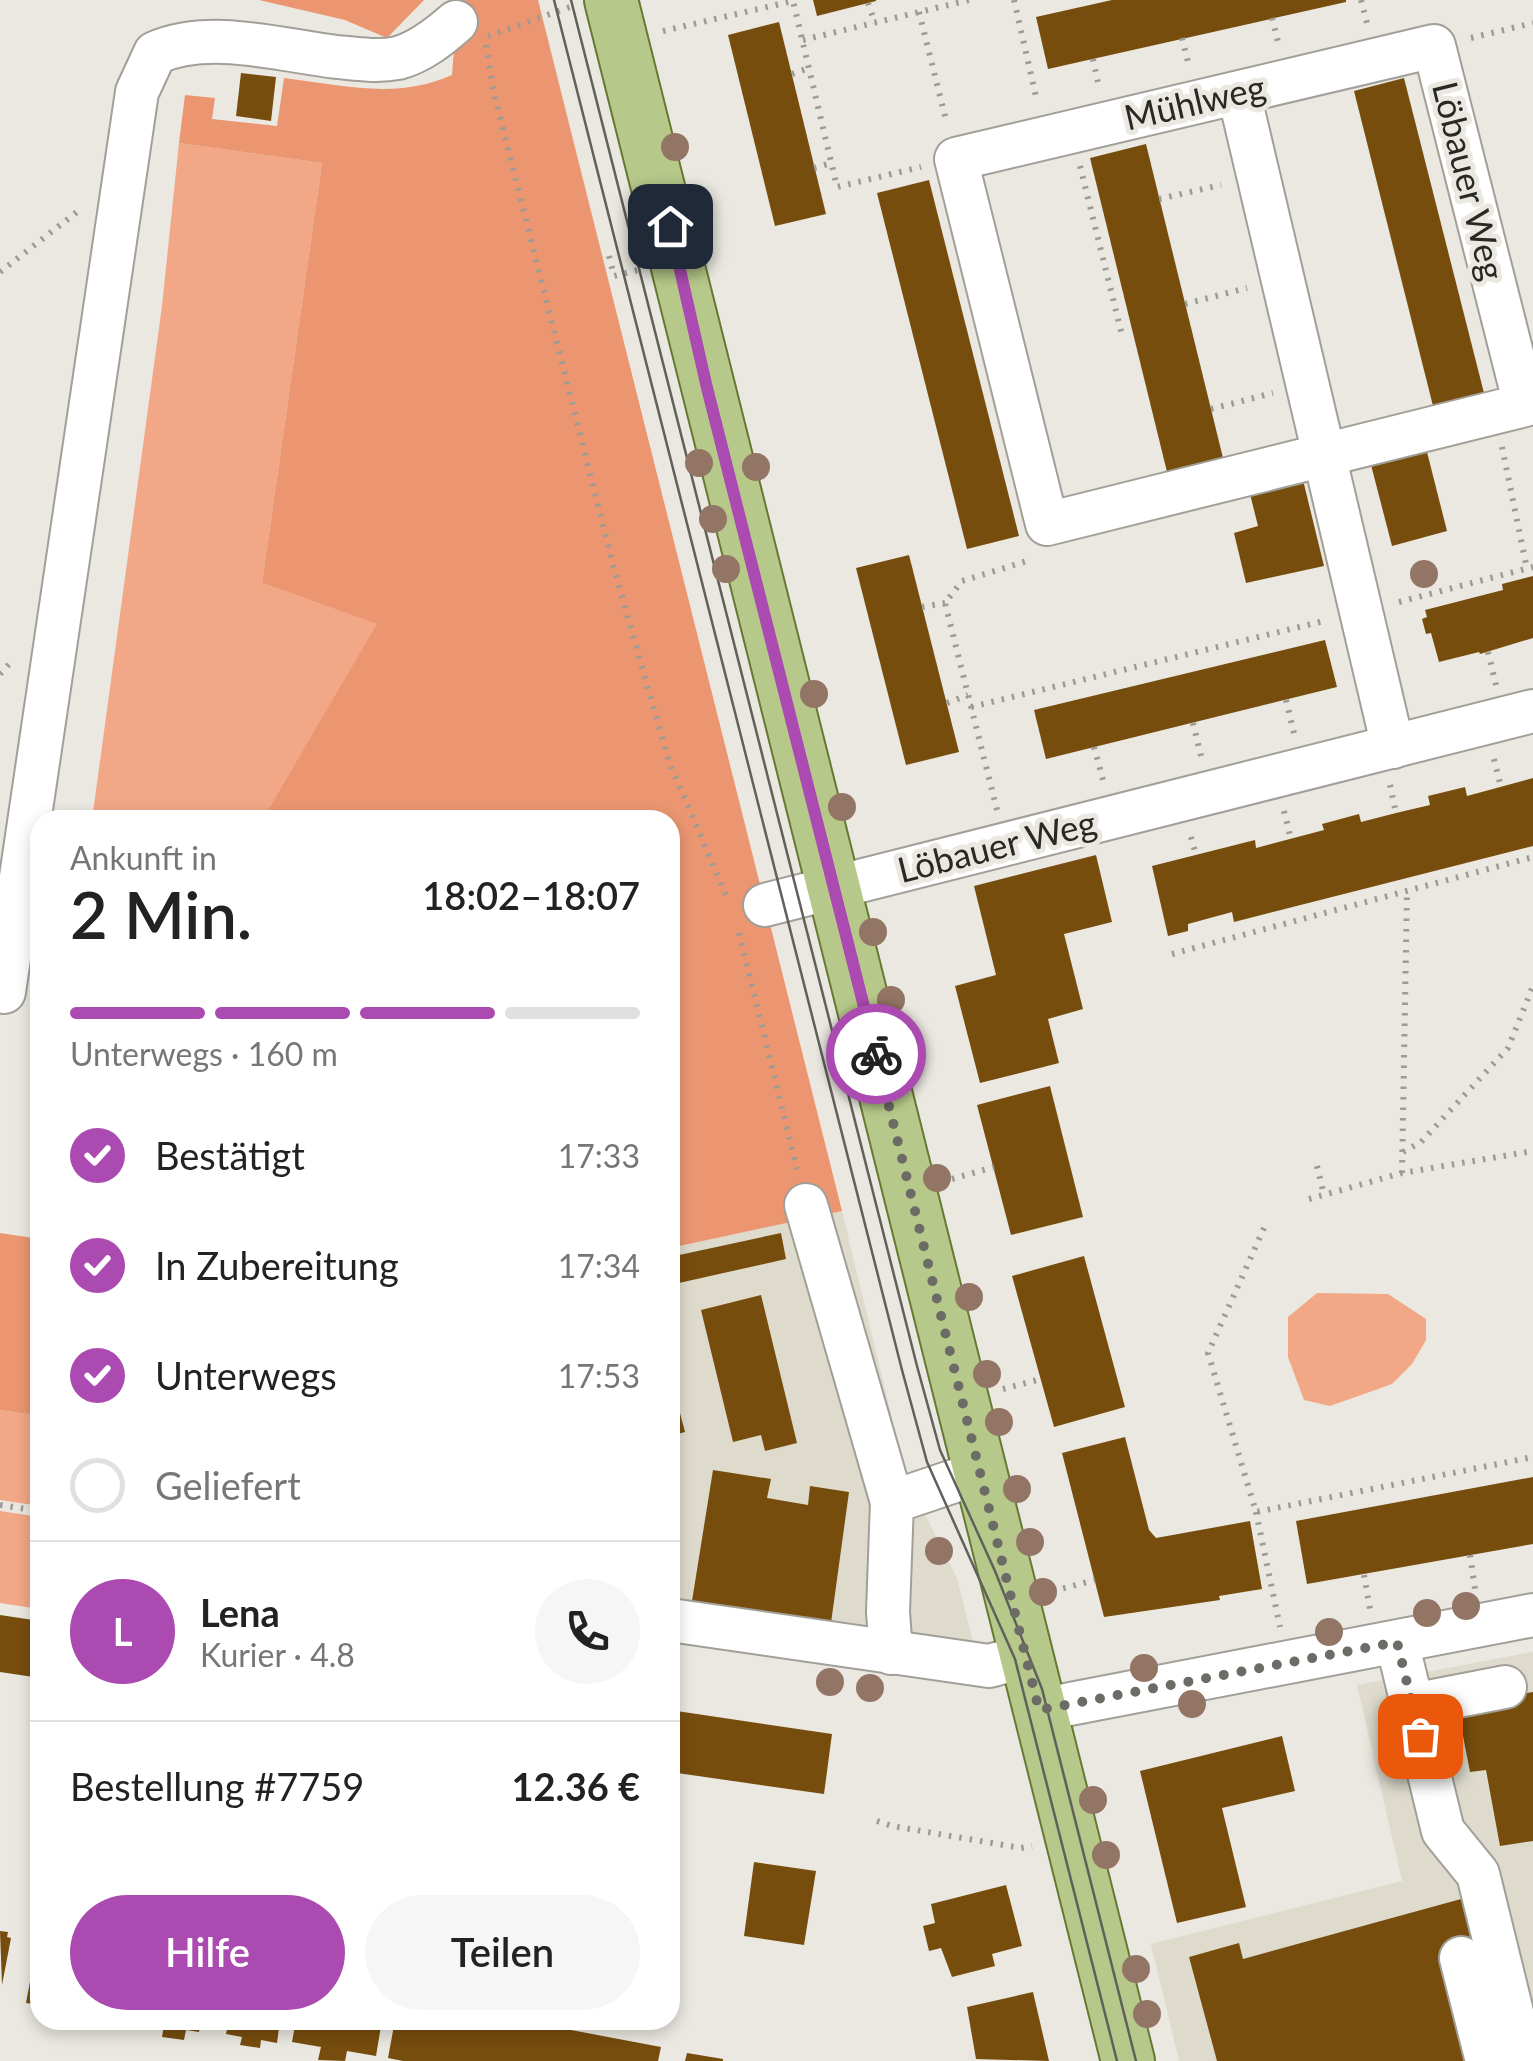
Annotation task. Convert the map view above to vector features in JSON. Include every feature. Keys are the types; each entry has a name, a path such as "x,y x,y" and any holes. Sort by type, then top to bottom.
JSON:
{"main road":[{"path":"596,2 833,888 1128,2061"}],"street":[{"path":"31,810 137,92 155,53 178,43 206,41 367,60 396,58 474,26"},
{"name":"Mühlweg","path":"956,159 1434,46"},
{"name":"Löbauer Weg","path":"1047,524 1525,405 1434,46"},
{"path":"1239,94 1393,747"},
{"path":"956,159 1047,524"},
{"name":"Löbauer Weg","path":"745,915 833,888 1533,711"},
{"path":"4,992 30,815"},
{"path":"806,1205 892,1502 888,1612 891,1653"},
{"path":"892,1502 982,1472"},
{"path":"1039,1710 1533,1615"},
{"path":"680,1621 989,1666 1026,1656"},
{"path":"1397,1642 1443,1831 1478,1874 1524,2061"},
{"path":"1412,1705 1506,1688"},
{"path":"1461,1958 1487,2061"}],"path":[{"path":"662,31 794,0 836,187 956,159 919,12"},
{"path":"802,40 969,0"},
{"path":"1014,0 1122,335"},
{"path":"596,2 474,26 612,564 669,762 745,915 806,1205"},
{"path":"868,3 875,23"},
{"path":"1434,46 1533,23"},
{"path":"792,74 809,68"},
{"path":"814,168 830,163"},
{"path":"1159,199 1258,177"},
{"path":"0,272 94,200 120,202"},
{"path":"1186,304 1282,278"},
{"path":"1211,409 1308,384"},
{"path":"971,707 1530,568 1494,413"},
{"path":"922,607 945,603 962,581 1026,561 1047,524"},
{"path":"945,603 1006,845"},
{"path":"947,702 968,695"},
{"path":"1172,954 1533,857"},
{"path":"1402,1174 1407,891"},
{"path":"1402,1152 1421,1142 1508,1048 1533,986"},
{"path":"1309,1199 1402,1174 1533,1151"},
{"path":"1317,1166 1324,1195"},
{"path":"950,1180 994,1167"},
{"path":"1264,1228 1208,1354 1256,1512 1286,1663"},
{"path":"1001,1390 1040,1379"},
{"path":"1256,1512 1533,1457"},
{"path":"0,1505 30,1510"},
{"path":"1053,1592 1095,1580"},
{"path":"877,1821 1021,1848 1035,1846"}],"shaded area":[{"path":"259,0 424,0 387,38 345,20"},
{"path":"450,0 538,0 842,1211 680,1246 680,810 268,810 377,624 262,583 322,163 179,143 185,95 215,98 212,119 277,126 284,78 390,89 431,83 452,75 456,22"},
{"path":"179,143 322,163 262,583 378,624 268,810 93,810 162,306"},
{"path":"842,1211 906,1476 957,1578 973,1642 680,1598 680,1246"},
{"path":"0,1233 30,1238 30,1414 0,1410"},
{"path":"1317,1293 1388,1294 1426,1319 1426,1340 1412,1364 1392,1384 1330,1406 1304,1400 1288,1357 1288,1317"},
{"path":"0,1410 30,1414 30,1504 0,1500"},
{"path":"0,1511 30,1516 30,1608 0,1603"},
{"path":"1533,1652 1533,2061 1179,2061 1151,1944 1402,1881 1357,1685"}],"building":[{"path":"813,0 876,0 876,1 817,16"},
{"path":"1112,0 1346,2 1048,69 1036,17"},
{"path":"779,22 826,214 775,226 728,35"},
{"path":"241,73 276,77 271,121 236,116"},
{"path":"1404,78 1485,397 1434,410 1354,91"},
{"path":"1146,144 1224,462 1168,476 1090,158"},
{"path":"929,180 1019,536 967,549 877,193"},
{"path":"1426,448 1447,531 1392,546 1370,461"},
{"path":"1303,480 1324,566 1246,583 1234,533 1258,526 1250,494"},
{"path":"909,555 959,752 906,765 856,568"},
{"path":"1533,576 1533,638 1439,662 1431,633 1426,634 1422,619 1427,617 1425,610 1503,590 1502,584"},
{"path":"1325,640 1337,687 1046,759 1034,710"},
{"path":"1533,778 1533,846 1234,922 1232,912 1188,924 1188,931 1168,936 1152,866 1255,840 1256,848 1324,830 1322,824 1359,814 1361,822 1430,805 1428,796 1465,787 1467,796"},
{"path":"1096,855 1112,922 1064,934 1083,1009 1048,1019 1059,1063 980,1083 955,986 996,975 974,886"},
{"path":"1050,1086 1083,1217 1011,1235 977,1105"},
{"path":"781,1233 786,1259 680,1283 680,1255"},
{"path":"1084,1256 1125,1407 1054,1427 1012,1276"},
{"path":"761,1295 797,1443 765,1451 761,1435 733,1442 701,1310"},
{"path":"1125,1437 1149,1530 1156,1538 1250,1521 1262,1589 1219,1596 1220,1600 1104,1617 1062,1453"},
{"path":"713,1470 771,1479 767,1498 808,1505 810,1486 849,1492 831,1623 692,1601"},
{"path":"1533,1477 1533,1544 1307,1584 1296,1521"},
{"path":"0,1615 30,1620 30,1676 0,1672"},
{"path":"1533,1692 1533,1841 1500,1846 1486,1770 1470,1772 1457,1705"},
{"path":"680,1711 832,1734 824,1794 680,1773"},
{"path":"1282,1736 1295,1791 1222,1808 1246,1907 1177,1923 1140,1771"},
{"path":"754,1862 816,1871 804,1945 744,1936"},
{"path":"1006,1885 1022,1946 992,1954 995,1966 952,1977 941,1948 929,1951 923,1926 935,1923 931,1904"},
{"path":"1461,1899 1473,1944 1473,2061 1217,2061 1189,1957 1239,1943 1243,1959"},
{"path":"0,1931 8,1932 7,1937 11,1938 2,1985"},
{"path":"1033,1992 1049,2061 976,2059 967,2007"},
{"path":"163,2030 186,2030 184,2040 162,2037"},
{"path":"227,2030 279,2030 277,2043 261,2040 260,2048 240,2045 242,2037 226,2034"},
{"path":"294,2030 380,2030 376,2056 347,2051 345,2061 318,2060 321,2047 292,2042"},
{"path":"393,2030 571,2030 661,2047 658,2061 388,2058"},
{"path":"687,2053 723,2059 723,2061 685,2061"}],"tram line":[{"path":"554,0 927,1462 1015,1659 1117,2061"},
{"path":"571,0 940,1450 995,1571 1042,1689 1136,2061"}],"way so far":[{"path":"876,1054 1039,1710 1397,1642 1420,1736"}],"route":[{"path":"670,226 707,388 876,1054"}]}
